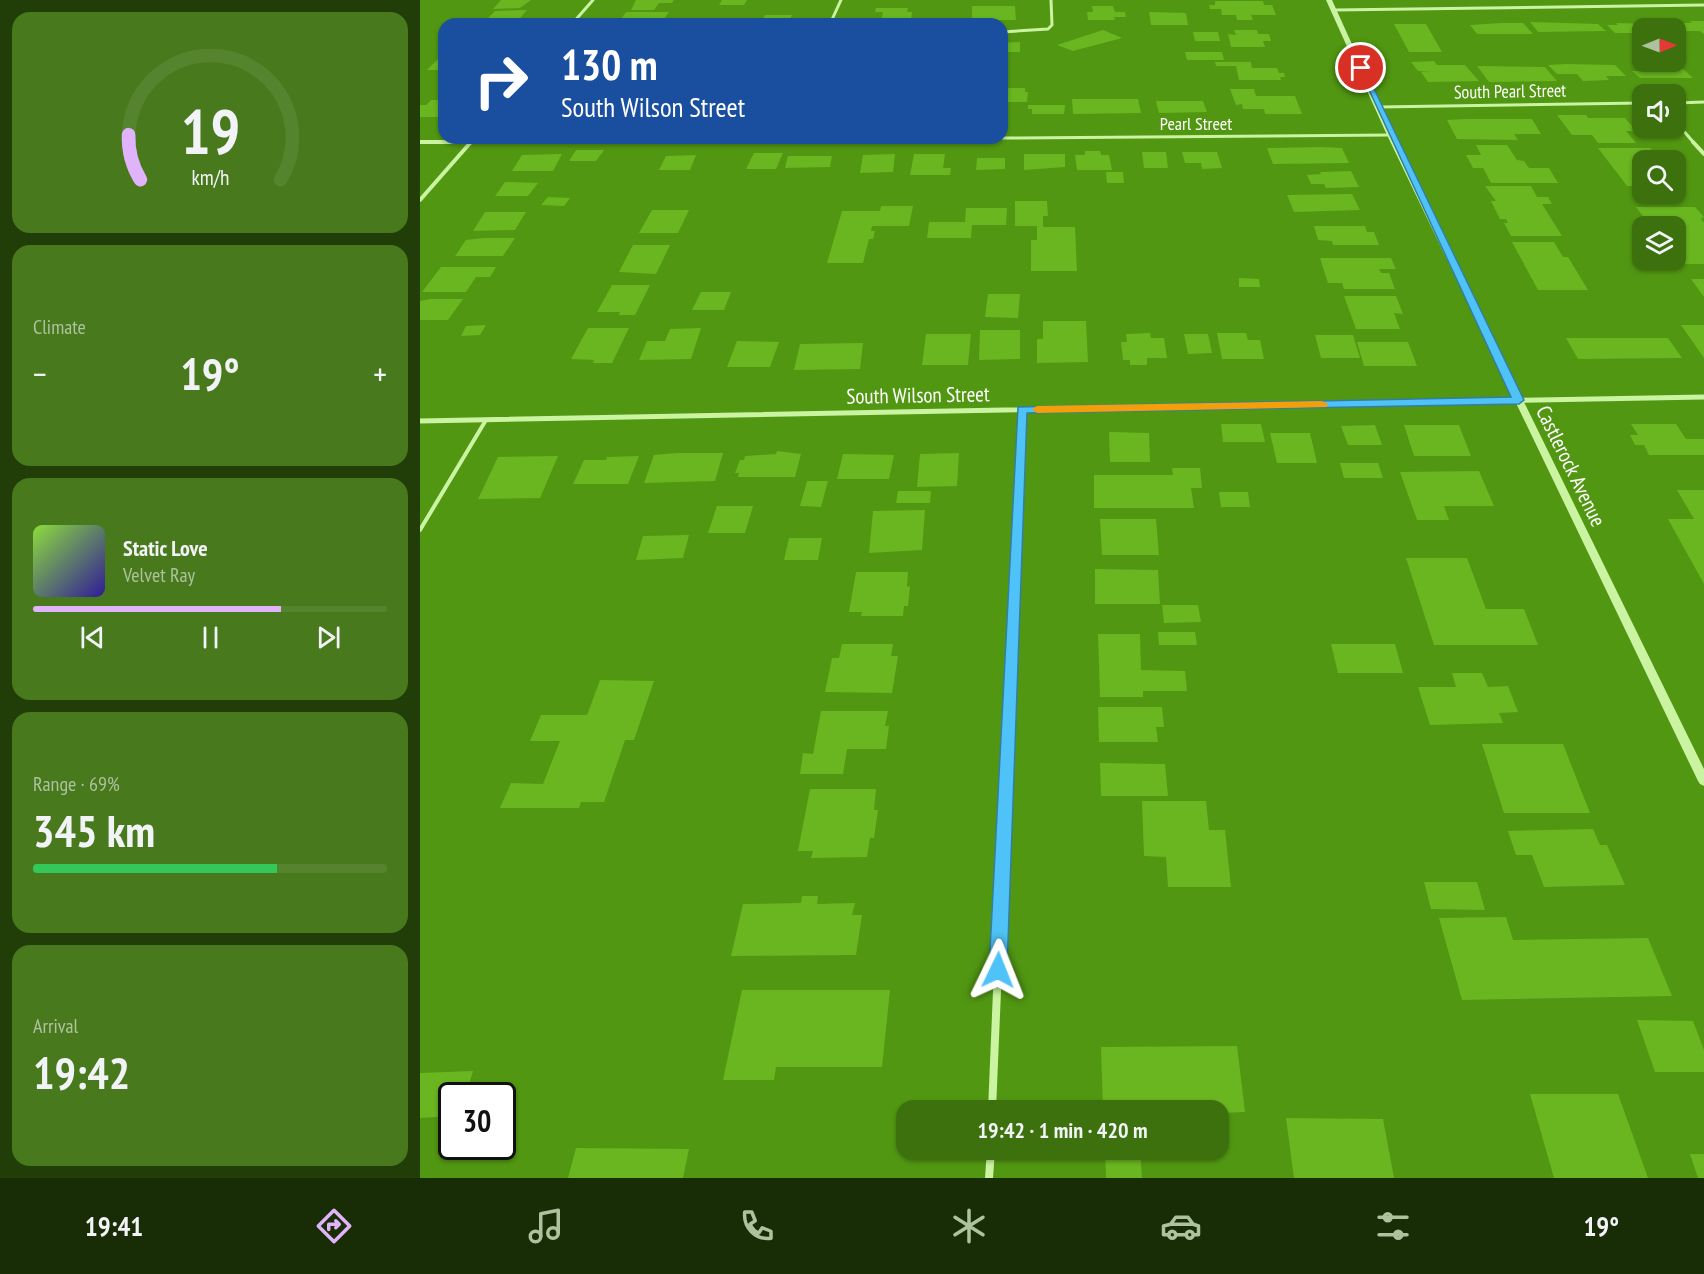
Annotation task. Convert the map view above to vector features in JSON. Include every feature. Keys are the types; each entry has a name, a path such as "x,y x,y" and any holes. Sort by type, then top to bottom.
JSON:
{"street":[{"path":"577,18 593,0"},
{"path":"833,18 841,0"},
{"path":"1008,32 1048,29 1052,26 1051,0"},
{"path":"1329,0 1378,107"},
{"path":"1334,10 1704,5"},
{"path":"1686,103 1704,102"},
{"name":"South Pearl Street","path":"1378,107 1632,103"},
{"name":"Castlerock Avenue","path":"1378,107 1519,400 1701,767 1704,781"},
{"path":"1686,133 1704,154"},
{"name":"Pearl Street","path":"1008,138 1390,135"},
{"path":"420,142 438,141"},
{"path":"420,200 469,144"},
{"name":"South Wilson Street","path":"420,421 1704,397"},
{"path":"992,1100 1022,410"},
{"path":"990,1178 991,1160"}],"lane":[{"path":"420,530 486,420"}],"building":[{"path":"501,0 531,0 520,8 493,9"},
{"path":"636,0 674,0 672,3 659,3 654,10 631,10"},
{"path":"722,0 747,0 744,5 719,5"},
{"path":"1215,1 1263,1 1264,5 1272,5 1276,15 1251,15 1253,20 1237,20 1236,15 1222,15 1221,9 1210,9 1209,5 1215,5"},
{"path":"972,6 1015,6 1016,20 972,18"},
{"path":"1092,6 1113,6 1115,12 1125,12 1126,17 1114,17 1115,20 1088,20 1087,12 1093,12"},
{"path":"876,8 908,8 907,12 912,12 911,18 882,18 883,12 875,12"},
{"path":"527,10 520,18 488,18 495,11"},
{"path":"626,12 669,12 665,18 622,18"},
{"path":"1149,12 1186,13 1188,25 1151,25"},
{"path":"765,15 792,15 791,18 764,18"},
{"path":"1690,21 1704,21 1704,34 1700,31 1686,31 1686,23 1692,23"},
{"path":"1530,22 1598,24 1606,31 1538,32"},
{"path":"1523,23 1533,34 1477,34 1470,25"},
{"path":"1616,23 1632,23 1632,33 1615,33 1607,25 1618,25"},
{"path":"1394,24 1426,24 1442,52 1409,52"},
{"path":"1103,30 1122,38 1073,51 1057,45"},
{"path":"1234,30 1257,30 1258,34 1269,34 1271,41 1263,41 1265,47 1231,47 1228,34 1236,35"},
{"path":"1193,32 1218,32 1220,41 1195,41"},
{"path":"1020,42 1020,52 1008,52 1008,43"},
{"path":"1185,52 1222,52 1224,60 1187,60"},
{"path":"438,59 438,70 427,70"},
{"path":"1434,61 1437,65 1465,65 1479,81 1428,82 1421,72 1431,72 1418,71 1411,62"},
{"path":"1215,62 1251,62 1252,68 1277,68 1279,73 1284,73 1285,77 1280,77 1281,80 1239,80 1236,66 1216,66"},
{"path":"1548,65 1615,65 1626,76 1606,76 1609,80 1583,81 1577,74 1557,74"},
{"path":"1477,66 1545,67 1557,81 1489,82"},
{"path":"1633,72 1686,72 1693,78 1640,78"},
{"path":"1008,88 1025,88 1025,92 1028,92 1027,102 1008,102"},
{"path":"1230,89 1254,89 1256,96 1295,96 1302,114 1265,114 1264,109 1243,109 1242,104 1236,105"},
{"path":"1072,99 1138,99 1141,113 1073,114"},
{"path":"431,100 438,100 438,117 420,117 420,105 426,105"},
{"path":"1156,101 1203,101 1207,112 1159,113"},
{"path":"1028,105 1065,105 1064,114 1032,114 1032,109 1028,109"},
{"path":"1557,115 1625,118 1632,126 1632,131 1626,131 1636,143 1598,143 1592,135 1572,135"},
{"path":"1532,119 1541,134 1514,134 1518,140 1457,139 1447,120"},
{"path":"1476,145 1507,145 1517,160 1524,161 1529,168 1549,168 1558,183 1491,183 1483,168 1473,168 1466,155 1481,155"},
{"path":"1267,148 1342,148 1349,163 1273,164"},
{"path":"1598,148 1650,148 1652,150 1632,150 1632,186 1627,186"},
{"path":"576,150 604,150 596,161 569,161"},
{"path":"1085,151 1100,151 1101,155 1109,155 1112,170 1077,170 1075,155 1085,155"},
{"path":"1142,152 1166,152 1168,168 1144,168"},
{"path":"1182,152 1217,152 1222,168 1202,169 1201,163 1185,163"},
{"path":"754,153 783,153 776,169 746,169"},
{"path":"562,154 553,171 512,171 522,155"},
{"path":"895,154 893,172 860,173 863,155"},
{"path":"914,154 945,154 943,168 951,168 950,175 910,175"},
{"path":"1024,154 1065,154 1065,167 1024,170"},
{"path":"696,155 690,170 659,170 666,156"},
{"path":"788,156 832,156 830,167 785,168"},
{"path":"977,158 1005,158 1005,169 976,170"},
{"path":"1351,171 1359,187 1326,188 1324,184 1311,184 1307,175 1321,174 1320,172"},
{"path":"1106,172 1123,172 1124,183 1107,183"},
{"path":"505,182 538,183 528,196 495,196"},
{"path":"1485,186 1531,186 1537,197 1548,197 1552,204 1542,204 1562,236 1511,236 1504,223 1508,223 1506,219 1500,219 1491,201 1496,201"},
{"path":"1352,194 1360,210 1294,212 1287,195"},
{"path":"548,197 570,198 564,206 541,205"},
{"path":"1015,201 1047,201 1048,216 1043,216 1043,227 1075,227 1077,271 1031,271 1031,240 1037,240 1037,226 1015,226"},
{"path":"881,206 913,206 909,226 872,226 871,231 875,231 873,239 869,239 863,263 827,263 842,211 880,211"},
{"path":"1636,207 1695,207 1704,217 1701,219 1704,223 1704,264 1686,264 1686,216 1643,216"},
{"path":"966,208 1007,208 1006,225 972,225 971,238 927,238 929,222 965,222"},
{"path":"652,210 689,210 678,233 639,233"},
{"path":"485,212 526,212 515,230 473,231"},
{"path":"1314,226 1365,226 1367,232 1374,232 1379,245 1333,245 1332,241 1318,240"},
{"path":"515,238 503,256 455,256 466,240"},
{"path":"1512,242 1554,242 1563,257 1568,257 1588,290 1538,290"},
{"path":"633,245 670,245 656,274 619,272"},
{"path":"1320,258 1391,258 1396,269 1379,269 1381,273 1389,273 1395,289 1344,289 1342,283 1328,283"},
{"path":"441,267 496,267 490,277 476,277 466,292 422,292"},
{"path":"1239,278 1259,279 1260,287 1239,287"},
{"path":"1691,279 1704,279 1704,297"},
{"path":"612,285 650,285 635,315 619,315 620,312 597,312"},
{"path":"701,292 731,292 724,310 692,310"},
{"path":"988,294 1020,294 1018,318 985,317"},
{"path":"1344,296 1396,296 1403,314 1394,313 1400,329 1356,329"},
{"path":"463,299 448,320 420,320 420,301"},
{"path":"1043,321 1086,321 1088,362 1037,363 1037,339 1043,339"},
{"path":"486,325 480,335 461,336 466,326"},
{"path":"1681,325 1704,325 1704,358"},
{"path":"588,328 629,328 612,363 593,363 594,360 571,359"},
{"path":"701,328 691,359 639,360 647,341 665,341 670,329"},
{"path":"980,330 1020,330 1020,359 979,360"},
{"path":"1150,333 1151,338 1164,338 1167,358 1147,358 1147,365 1130,365 1130,360 1123,360 1121,342 1127,342 1126,334"},
{"path":"1217,333 1246,333 1248,340 1260,340 1264,359 1222,359"},
{"path":"926,334 971,334 968,365 922,365"},
{"path":"1184,334 1208,334 1212,353 1188,354"},
{"path":"1315,335 1353,335 1360,358 1321,358"},
{"path":"1566,338 1668,338 1682,358 1578,359"},
{"path":"737,341 779,342 770,367 727,367"},
{"path":"1357,342 1408,342 1417,366 1364,366"},
{"path":"863,343 860,369 794,370 800,344"},
{"path":"1221,424 1261,424 1265,442 1223,442"},
{"path":"1631,424 1676,424 1686,439 1704,439 1704,455 1649,455 1644,445 1635,445 1630,435 1638,435"},
{"path":"1375,425 1382,445 1348,445 1341,426"},
{"path":"1404,425 1459,425 1471,456 1414,456"},
{"path":"1109,432 1149,433 1150,462 1110,462"},
{"path":"1270,433 1310,433 1317,463 1277,463"},
{"path":"777,451 801,454 795,477 738,477 739,473 735,473 740,460 744,460 745,456 776,454"},
{"path":"723,453 715,481 644,483 654,455"},
{"path":"959,453 957,486 917,487 920,454"},
{"path":"843,454 894,455 889,479 837,479"},
{"path":"558,456 540,498 478,499 498,457"},
{"path":"639,456 628,484 573,484 584,460"},
{"path":"1340,463 1378,463 1383,478 1344,478"},
{"path":"1172,468 1200,468 1202,488 1191,488 1194,508 1094,508 1094,475 1173,475"},
{"path":"1479,471 1494,506 1444,506 1449,520 1417,520 1400,472"},
{"path":"807,481 828,481 821,507 800,506"},
{"path":"1677,490 1704,490 1704,584 1668,519 1694,519"},
{"path":"898,491 931,491 930,503 896,503"},
{"path":"1219,492 1248,492 1250,507 1221,507"},
{"path":"717,506 753,506 745,533 708,533"},
{"path":"925,510 922,550 869,553 873,511"},
{"path":"1100,519 1156,519 1159,555 1102,555"},
{"path":"689,535 683,558 636,560 643,536"},
{"path":"789,538 822,538 818,560 784,560"},
{"path":"1406,558 1467,558 1486,609 1524,609 1538,645 1434,645"},
{"path":"1095,569 1158,570 1160,604 1095,604"},
{"path":"856,572 908,572 907,587 910,586 908,606 904,606 903,616 861,616 862,612 849,612"},
{"path":"1162,605 1198,605 1201,622 1164,623"},
{"path":"1158,632 1195,632 1197,645 1159,645"},
{"path":"1098,634 1140,634 1141,670 1185,671 1187,691 1143,691 1143,697 1100,697"},
{"path":"842,644 893,644 891,656 898,656 892,693 825,692 832,658 839,658"},
{"path":"1331,644 1395,644 1403,673 1338,673"},
{"path":"1452,673 1482,673 1488,687 1508,686 1518,712 1499,713 1503,723 1430,725 1418,687 1456,687"},
{"path":"600,680 654,681 634,740 625,740 604,802 581,802 579,808 500,808 511,783 543,784 560,741 530,741 541,715 587,715"},
{"path":"1098,707 1162,707 1164,727 1156,727 1158,742 1099,742"},
{"path":"821,711 888,711 885,726 889,726 886,749 847,749 843,774 800,774 803,753 813,754"},
{"path":"1482,744 1563,744 1590,813 1504,813"},
{"path":"1100,763 1165,764 1168,796 1101,796"},
{"path":"810,789 876,789 874,810 878,810 874,838 870,838 867,857 811,858 813,851 798,851"},
{"path":"1142,801 1206,801 1209,830 1225,830 1231,887 1168,887 1166,857 1144,856"},
{"path":"1593,829 1600,845 1607,845 1625,885 1544,887 1532,855 1516,855 1508,831"},
{"path":"1424,882 1477,882 1485,910 1431,909"},
{"path":"802,896 818,896 817,904 855,903 852,915 862,915 856,955 731,956 743,904 801,903"},
{"path":"1506,917 1513,940 1648,938 1672,996 1462,1000 1439,918"},
{"path":"742,990 890,990 882,1067 776,1067 774,1080 723,1080"},
{"path":"1637,1020 1693,1021 1704,1050 1704,1072 1655,1072"},
{"path":"1237,1046 1245,1112 1229,1113 1229,1100 1103,1100 1101,1047"},
{"path":"473,1071 470,1082 438,1082 438,1117 420,1118 420,1073"},
{"path":"1530,1094 1618,1094 1648,1178 1554,1178"},
{"path":"1286,1118 1383,1119 1394,1178 1294,1178"},
{"path":"576,1148 689,1149 683,1178 568,1178"},
{"path":"1690,1154 1704,1154 1704,1178 1698,1178"},
{"path":"1105,1160 1141,1160 1142,1178 1106,1178"}],"slow traffic":[{"path":"1037,409 1322,404"}],"route":[{"path":"998,970 1022,410 1519,400 1390,135 1361,68"}]}
